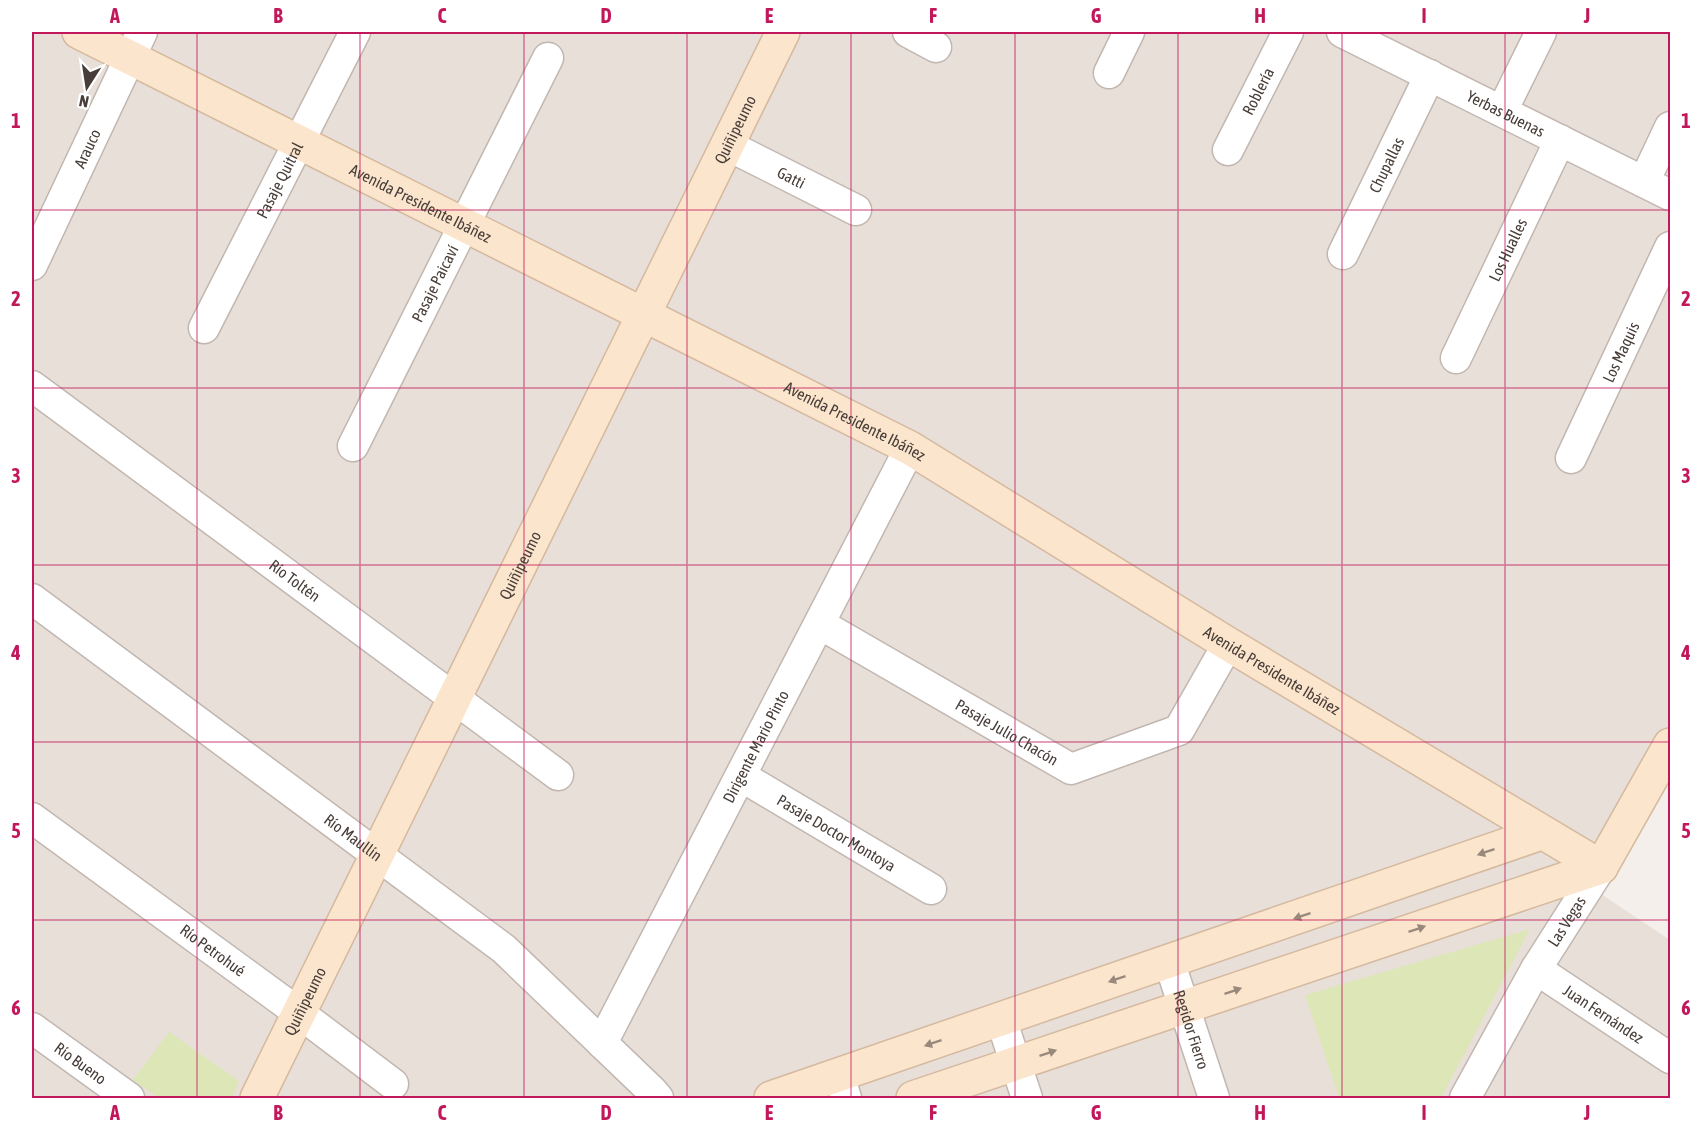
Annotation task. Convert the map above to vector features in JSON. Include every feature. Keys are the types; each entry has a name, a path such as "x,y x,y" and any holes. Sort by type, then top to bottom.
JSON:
{"street":[{"name":"Avenida Presidente Ibáñez","path":"79,32 136,44 300,142 910,448 1228,644 1601,867"},
{"name":"Pasaje Quitral","path":"204,328 355,32"},
{"name":"Quiñipeumo","path":"257,1098 783,32"},
{"path":"908,32 936,46"},
{"path":"1109,73 1129,32"},
{"name":"Roblería","path":"1228,150 1288,32"},
{"name":"Yerbas Buenas","path":"1342,32 1372,38 1430,75 1671,195"},
{"path":"1502,111 1541,32"},
{"name":"Arauco","path":"32,265 136,44"},
{"name":"Pasaje Paicaví","path":"353,446 548,58"},
{"name":"Chupallas","path":"1343,254 1430,75"},
{"path":"1644,182 1671,127"},
{"name":"Los Hualles","path":"1456,358 1560,140"},
{"name":"Gatti","path":"727,145 856,210"},
{"name":"Los Maquis","path":"1571,458 1671,247"},
{"name":"Río Toltén","path":"32,386 558,775"},
{"name":"Dirigente Mario Pinto","path":"602,1043 910,448"},
{"name":"Río Maullín","path":"32,599 504,949 658,1098"},
{"name":"Pasaje Julio Chacón","path":"820,624 1071,769 1179,730 1228,644"},
{"name":"Las Vegas","path":"1465,1098 1536,969 1601,867 1671,745"},
{"name":"Pasaje Doctor Montoya","path":"741,776 932,889"},
{"name":"Río Petrohué","path":"32,818 393,1084"},
{"path":"771,1098 842,1087 1001,1019 1542,833"},
{"path":"913,1098 1601,867"},
{"name":"Regidor Fierro","path":"1169,962 1214,1098"},
{"name":"Juan Fernández","path":"1536,969 1671,1058"},
{"path":"1001,1019 1027,1098"},
{"name":"Río Bueno","path":"32,1028 129,1098"}],"shaded area":[{"path":"32,32 1670,32 1670,775 1601,894 1670,940 1670,1098 32,1098"}],"green space":[{"path":"1530,929 1441,1098 1339,1098 1305,995"},
{"path":"169,1032 239,1081 232,1098 159,1098 133,1080"}]}
